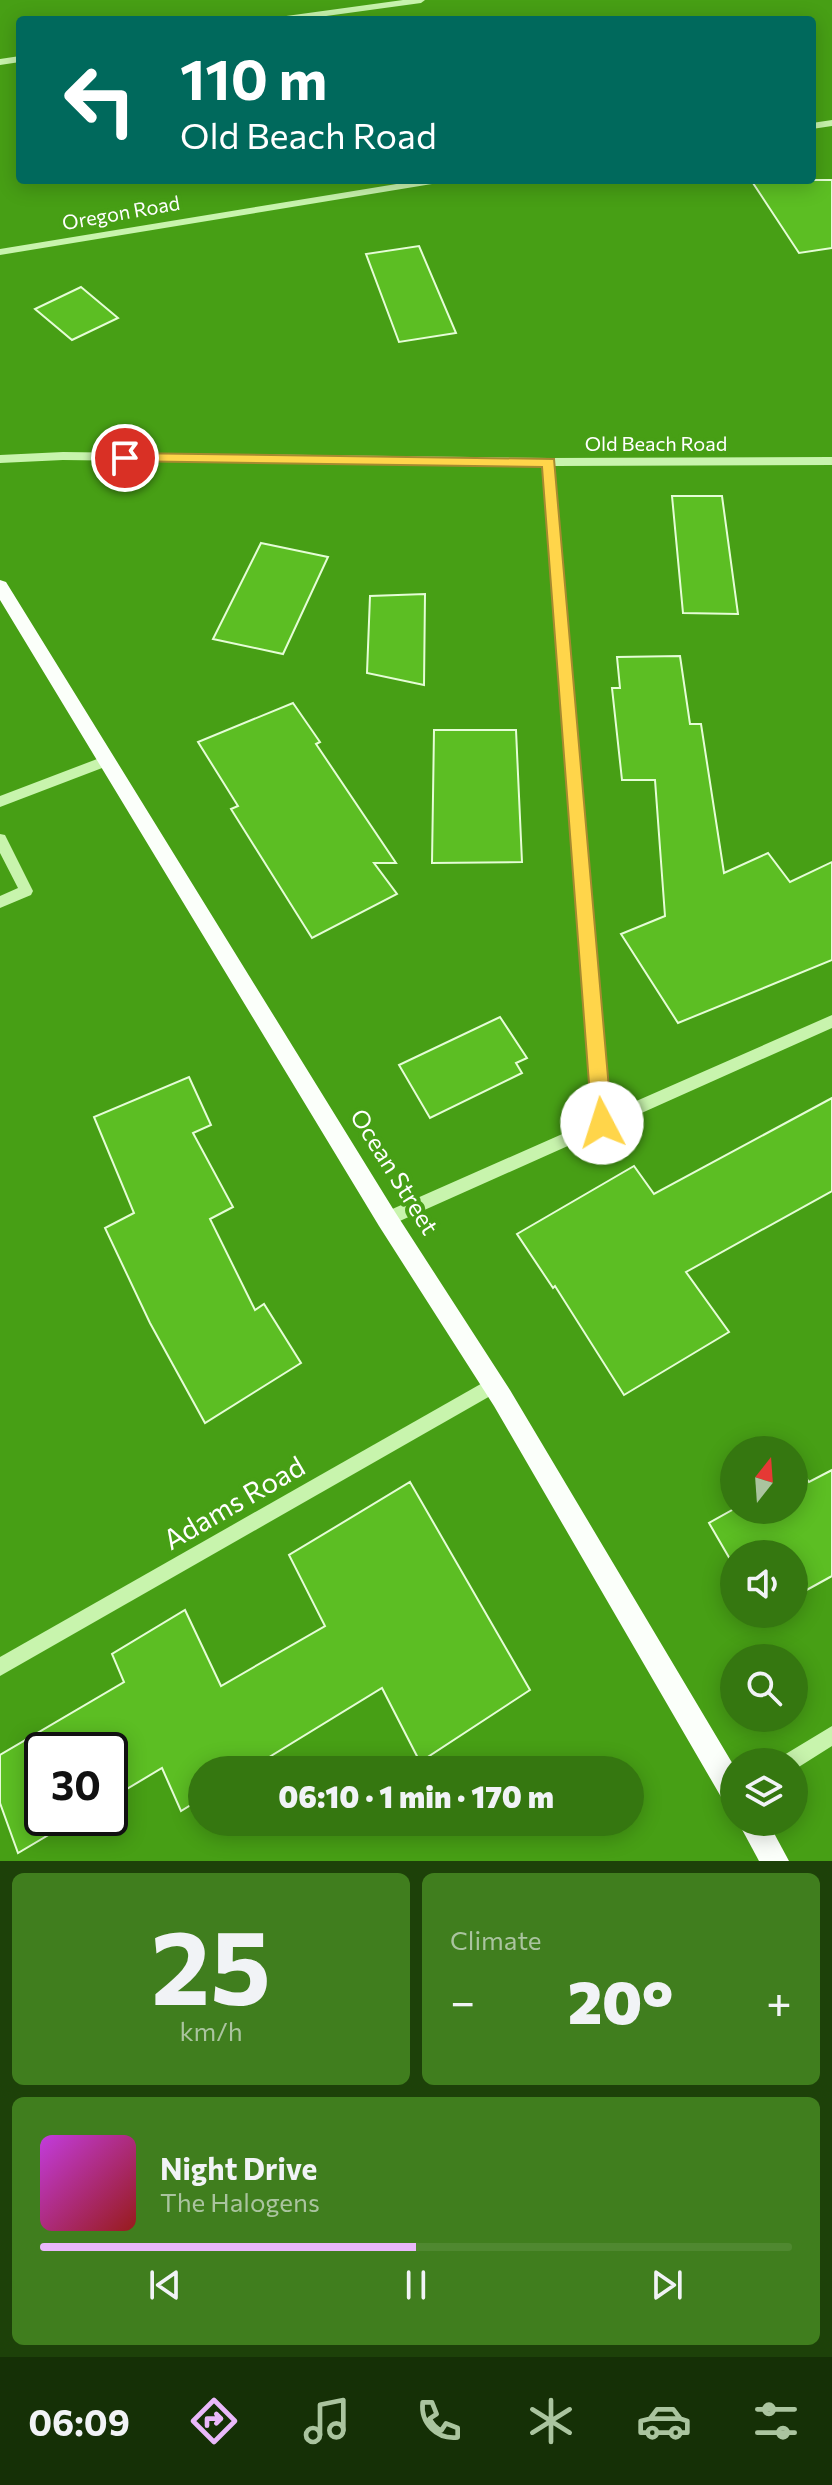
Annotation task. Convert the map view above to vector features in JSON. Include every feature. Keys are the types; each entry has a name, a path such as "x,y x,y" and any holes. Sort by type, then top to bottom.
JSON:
{"main road":[{"name":"Ocean Street","path":"0,586 387,1219 493,1385 720,1768"},
{"path":"760,1836 775,1861"}],"street":[{"path":"307,16 421,0"},
{"name":"Oregon Road","path":"0,252 414,184"},
{"name":"Old Beach Road","path":"0,459 63,456 548,462 832,461"},
{"path":"548,462 602,1123"},
{"path":"0,802 105,761"},
{"path":"0,839 26,891 0,902"},
{"path":"387,1219 832,1021"},
{"name":"Adams Road","path":"0,1667 493,1385"},
{"path":"808,1751 832,1735"}],"building":[{"path":"816,180 832,180 832,248 799,253 754,184 816,184"},
{"path":"419,246 456,333 399,342 366,254"},
{"path":"81,287 118,318 72,340 35,309"},
{"path":"672,496 722,496 738,614 683,613"},
{"path":"261,543 328,557 283,654 213,639"},
{"path":"425,594 424,685 367,673 370,596"},
{"path":"680,656 690,724 701,724 724,873 768,853 790,882 832,862 832,960 678,1023 621,934 665,916 655,780 622,780 612,688 620,688 617,657"},
{"path":"293,703 320,742 316,744 396,863 374,863 397,894 312,938 231,809 238,806 198,742"},
{"path":"434,730 516,730 522,862 432,863"},
{"path":"500,1017 527,1058 516,1063 522,1073 430,1118 399,1065"},
{"path":"189,1077 211,1125 193,1133 233,1207 210,1219 255,1310 264,1304 301,1363 205,1423 150,1323 105,1228 134,1213 94,1117"},
{"path":"832,1098 832,1191 686,1272 729,1332 624,1395 555,1286 553,1288 517,1234 634,1166 654,1194"},
{"path":"832,1470 832,1576 808,1589 808,1540 720,1542 709,1523 720,1517 720,1524 808,1524 809,1482"},
{"path":"410,1482 530,1690 429,1756 417,1756 382,1688 271,1756 188,1756 188,1807 181,1811 162,1768 128,1788 128,1732 39,1732 124,1682 112,1654 185,1610 221,1686 325,1626 289,1555"},
{"path":"24,1741 24,1836 47,1836 18,1853 0,1803 0,1755"}],"route":[{"path":"125,458 548,462 602,1123"}]}
